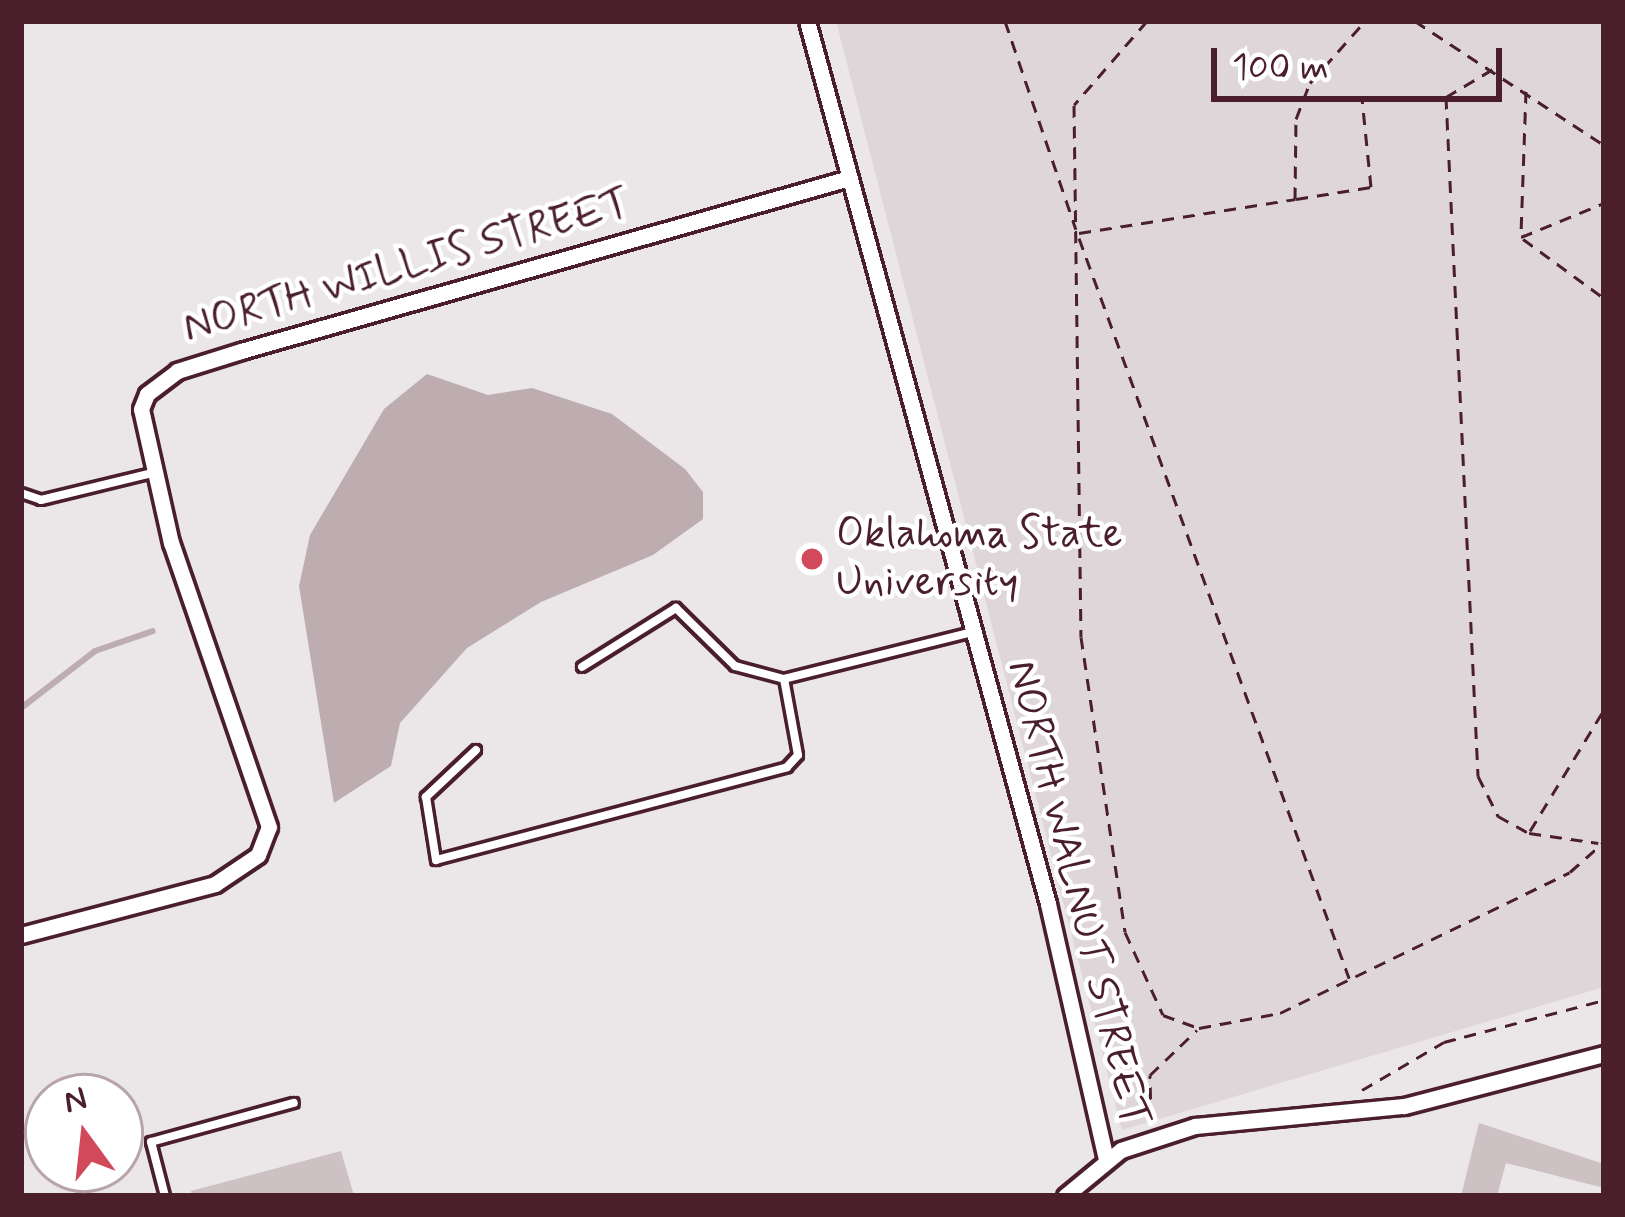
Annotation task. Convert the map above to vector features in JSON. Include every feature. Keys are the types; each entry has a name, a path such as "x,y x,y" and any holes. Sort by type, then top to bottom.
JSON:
{"street":[{"name":"NORTH WALNUT STREET","path":"807,21 975,631 1106,1160"},
{"name":"NORTH WILLIS STREET","path":"21,934 215,884 258,855 269,826 153,472 141,410 177,371 849,178"},
{"path":"1064,1196 1106,1160 1151,1140 1334,1106 1404,1106 1604,1054"}],"lane":[{"path":"21,493 64,496 153,472"},
{"path":"582,668 676,608 735,666 784,679 975,631"},
{"path":"476,750 426,797 436,860 787,767 798,755 784,679"},
{"path":"165,1196 151,1142 294,1103"}],"path":[{"path":"1005,21 1349,978"},
{"path":"1147,21 1074,105 1081,637 1125,932 1163,1015 1199,1028 1280,1013 1570,872 1602,843"},
{"path":"1295,200 1296,119 1310,83 1365,21"},
{"path":"1415,21 1604,145"},
{"path":"1436,32 1441,21"},
{"path":"1078,233 1371,187 1362,99 1446,97 1493,69"},
{"path":"1521,237 1526,91"},
{"path":"1446,97 1478,776 1498,816 1529,833 1602,843"},
{"path":"1521,237 1604,203"},
{"path":"1521,237 1604,298"},
{"path":"1529,833 1604,710"},
{"path":"1334,1106 1444,1042 1604,1000"},
{"path":"1151,1140 1150,1075 1199,1028"}],"shaded area":[{"name":"Oklahoma State University","path":"21,21 1604,21 1604,1196 21,1196"},
{"path":"836,21 1604,21 1604,987 1122,1130"},
{"path":"427,374 488,395 532,388 612,414 685,469 703,492 703,519 653,555 541,602 467,648 400,723 391,766 334,803 299,586 310,535 384,409"}],"building":[{"path":"1479,1123 1604,1164 1604,1188 1506,1163 1497,1196 1461,1196"},
{"path":"341,1151 354,1196 192,1196 191,1191"}],"waterway":[{"path":"21,708 95,651 153,631"}],"place":[{"name":"Oklahoma State University","path":"812,559"}]}
